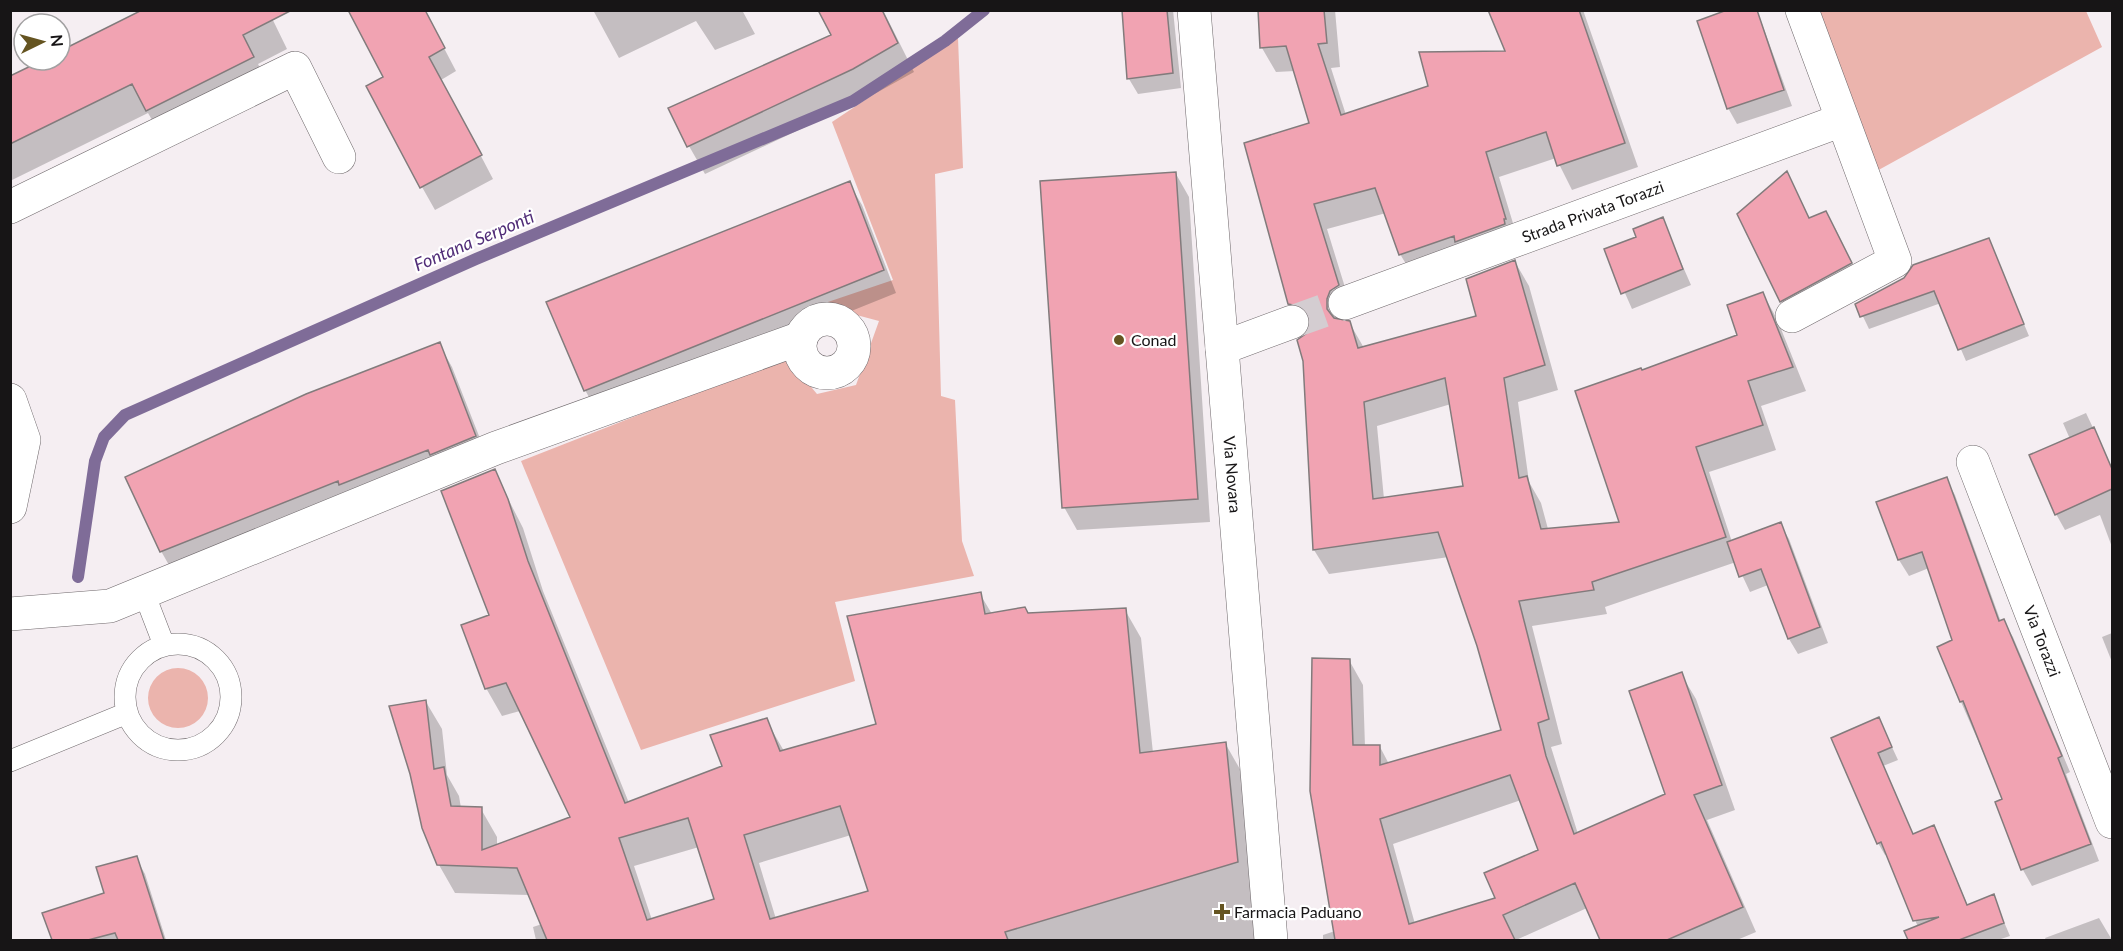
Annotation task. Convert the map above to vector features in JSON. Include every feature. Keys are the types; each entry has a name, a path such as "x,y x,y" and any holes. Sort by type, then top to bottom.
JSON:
{"street":[{"name":"Via Novara","path":"1194,10 1271,940"},
{"path":"1792,316 1895,261 1802,10"},
{"path":"10,207 295,69 339,157"},
{"name":"Strada Privata Torazzi","path":"1345,303 1842,120"},
{"path":"1222,348 1292,322"},
{"path":"10,614 110,606 495,448 801,338"},
{"path":"10,400 24,440 15,471 10,507"},
{"name":"Via Torazzi","path":"1973,462 2112,822"}],"lane":[{"path":"144,592 164,645"},
{"path":"182,643 200,648 215,658 226,673 231,689 231,706 225,722 215,736 201,746 184,751 168,750 151,744 138,734 127,712 124,701 126,682 134,666 147,653 164,645 182,643"},
{"path":"10,761 127,712"}],"shaded area":[{"path":"1802,11 2086,11 2102,47 1864,178"},
{"path":"958,38 963,168 935,174 941,396 955,400 962,541 974,576 835,602 855,681 641,750 521,461 786,357 817,394 856,385 879,321 819,305 893,280 832,122"},
{"path":"178,668 195,673 203,681 208,698 203,715 195,723 178,728 161,723 153,715 148,698 153,681 161,673"}],"building":[{"path":"142,10 292,10 243,35 254,57 146,111 132,84 10,144 10,76 18,72 72,72 72,45"},
{"path":"348,10 425,10 445,48 429,57 482,155 420,188 366,86 383,77"},
{"path":"818,10 882,10 898,43 853,69 687,147 668,108 831,35"},
{"path":"1122,10 1167,10 1173,73 1127,79"},
{"path":"1258,10 1324,10 1327,43 1318,44 1341,115 1428,86 1419,52 1505,51 1488,10 1579,10 1625,143 1557,166 1546,132 1486,152 1506,219 1504,219 1505,224 1455,242 1454,236 1399,255 1375,188 1314,204 1339,285 1330,291 1327,309 1334,318 1350,321 1358,348 1476,316 1466,279 1515,260 1545,365 1504,378 1519,478 1527,476 1541,529 1619,522 1575,391 1641,368 1642,370 1737,335 1727,305 1763,292 1793,367 1748,381 1763,425 1696,447 1726,537 1592,582 1594,590 1519,601 1549,719 1538,723 1546,756 1574,834 1665,794 1629,691 1682,672 1722,785 1694,795 1743,907 1667,940 1600,940 1575,883 1503,915 1515,940 1335,940 1310,791 1312,658 1350,659 1353,745 1380,745 1380,765 1501,730 1477,646 1438,532 1313,550 1303,361 1297,340 1307,333 1311,325 1310,316 1303,307 1288,304 1244,143 1309,123 1286,46 1260,48","holes":["1445,378 1463,486 1373,499 1364,402","1510,775 1538,850 1484,873 1495,898 1409,924 1380,819"]},
{"path":"1727,10 1757,10 1784,90 1727,109 1697,21"},
{"path":"1787,171 1809,218 1826,211 1852,263 1780,302 1737,214"},
{"name":"Conad","path":"1176,172 1198,499 1062,508 1040,181"},
{"path":"850,181 884,270 584,391 546,302"},
{"path":"1663,217 1683,269 1621,294 1604,249 1636,237 1633,229"},
{"path":"1989,238 2024,324 1958,350 1934,291 1860,317 1855,304 1904,278 1913,265"},
{"path":"440,342 476,436 430,455 428,450 339,485 338,481 160,552 125,477 306,394"},
{"path":"2094,427 2112,469 2112,489 2055,515 2029,455"},
{"path":"495,469 508,499 528,561 625,803 722,766 710,735 767,718 780,751 876,724 847,616 981,592 985,614 1025,607 1028,613 1126,608 1140,753 1226,742 1238,862 1005,932 1008,940 547,940 517,868 437,865 422,828 410,774 389,706 426,700 434,769 444,767 451,806 482,807 482,850 570,817 506,683 485,689 461,625 489,615 441,491","holes":["840,806 868,891 770,919 744,835","688,818 714,899 647,920 619,838"]},
{"path":"1947,477 1999,621 2004,619 2062,756 2058,758 2091,844 2021,870 1995,802 2002,799 1963,701 1960,702 1937,647 1952,640 1922,552 1898,560 1876,502"},
{"path":"1781,522 1820,627 1788,639 1761,569 1739,577 1727,542"},
{"path":"1879,717 1892,747 1878,753 1913,834 1934,825 1967,905 1994,894 2004,923 1959,940 1908,940 1904,931 1939,917 1913,921 1881,842 1877,844 1831,738"},
{"path":"137,856 164,940 118,940 115,933 88,940 52,940 42,913 104,893 96,867"}],"waterway":[{"name":"Fontana Serponti","path":"78,577 95,461 104,437 125,415 476,259 853,101 945,41 984,10"}],"tunnel":[{"path":"1292,322 1345,303"}],"place":[{"name":"Conad","path":"1119,340"},
{"name":"Farmacia Paduano","path":"1222,912"}]}
